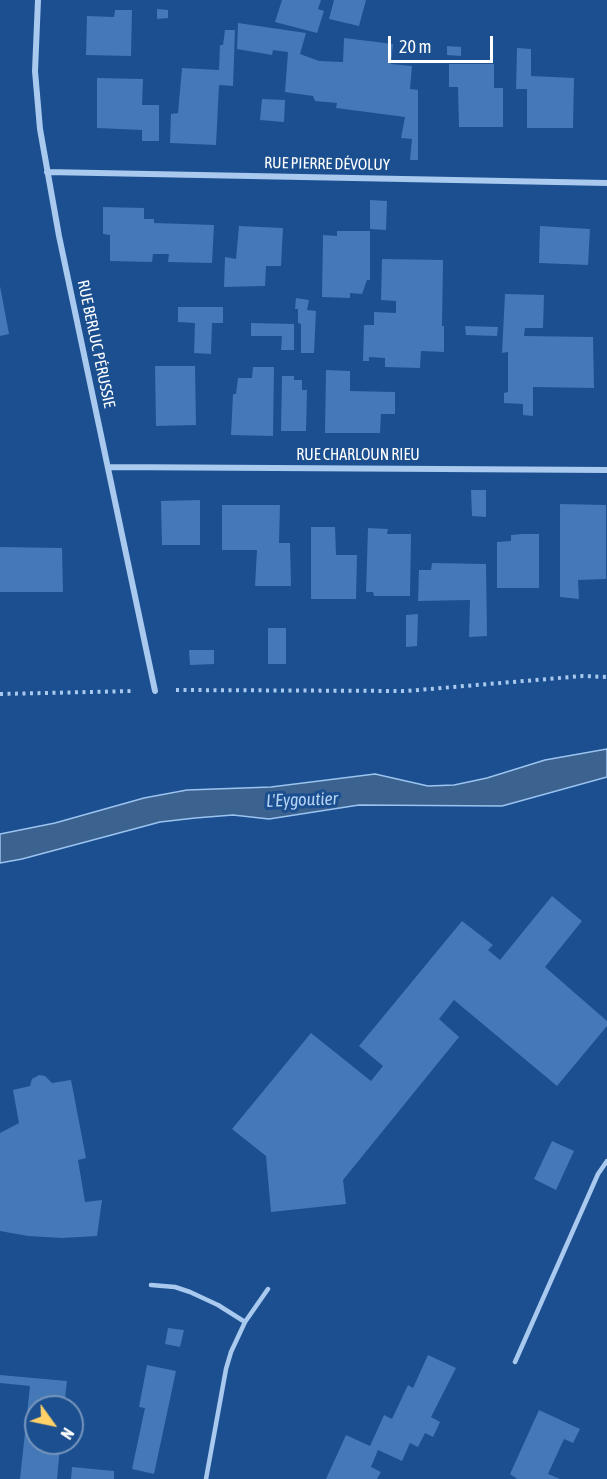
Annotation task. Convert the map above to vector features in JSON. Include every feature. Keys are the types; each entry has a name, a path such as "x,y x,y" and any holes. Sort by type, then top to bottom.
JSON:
{"street":[{"name":"RUE BERLUC PÉRUSSIE","path":"38,0 36,96 47,172 156,690"},
{"name":"RUE PIERRE DÉVOLUY","path":"47,172 607,183"},
{"name":"RUE CHARLOUN RIEU","path":"108,468 607,470"}],"lane":[{"path":"515,1362 598,1174 607,1161"},
{"path":"151,1285 175,1287 190,1292 218,1305 245,1322"},
{"path":"206,1479 226,1370 245,1322 268,1289"}],"path":[{"path":"0,694 156,690 406,691 583,676 607,677"}],"water":[{"name":"L'Eygoutier","path":"607,749 607,777 502,806 359,805 269,819 233,815 195,818 160,822 0,863 0,834 55,823 144,798 187,790 271,787 375,774 428,786 454,785 487,778 545,760"}],"building":[{"path":"282,0 321,0 318,9 324,11 317,33 275,22"},
{"path":"334,0 366,0 359,26 329,19"},
{"path":"157,9 168,10 168,18 157,19"},
{"path":"115,10 132,10 131,56 86,55 87,16 114,17"},
{"path":"238,23 306,33 300,54 319,61 343,62 344,38 393,44 391,64 412,66 410,89 418,90 418,160 410,160 412,139 401,138 405,117 336,108 337,103 315,101 313,96 285,92 288,52 273,50 272,55 237,49"},
{"path":"225,30 235,30 233,86 219,85 216,145 170,143 171,114 178,113 182,68 219,70 220,45 223,45"},
{"path":"447,46 461,47 461,56 447,55"},
{"path":"517,48 531,49 531,76 574,78 573,128 527,128 527,89 516,89"},
{"path":"449,64 494,64 494,88 503,88 503,127 459,127 458,87 449,87"},
{"path":"97,78 143,79 142,105 159,105 159,141 142,141 142,130 97,128"},
{"path":"262,99 285,100 284,122 260,120"},
{"path":"370,200 387,201 386,230 370,229"},
{"path":"103,207 144,208 144,219 154,219 154,223 214,225 212,263 168,262 169,254 153,254 152,262 110,261 110,235 103,234"},
{"path":"239,226 283,228 281,266 266,266 265,286 224,287 225,257 236,259"},
{"path":"540,226 590,229 588,265 539,263"},
{"path":"337,231 370,231 370,280 367,280 362,294 350,293 350,298 322,297 323,235 337,236"},
{"path":"382,259 443,260 444,352 421,351 420,368 385,367 385,358 369,357 369,361 363,361 364,325 374,325 374,312 396,313 396,301 381,300"},
{"path":"0,286 9,334 0,336"},
{"path":"505,294 544,295 543,328 525,328 524,336 593,337 594,388 533,387 533,416 523,415 523,404 504,403 504,393 508,392 508,352 502,353"},
{"path":"296,298 309,300 307,310 316,311 314,353 301,353 301,324 298,323 298,309 295,309"},
{"path":"178,307 223,307 223,323 212,323 211,354 194,353 195,323 178,322"},
{"path":"251,323 294,324 294,350 281,350 282,336 251,336"},
{"path":"465,326 498,327 497,336 466,335"},
{"path":"155,366 195,366 196,425 156,426"},
{"path":"253,367 274,367 273,436 231,435 233,394 236,394 238,378 252,378"},
{"path":"326,370 350,371 350,391 395,392 395,414 381,414 380,433 325,433"},
{"path":"282,376 294,376 294,380 302,380 302,390 307,390 306,431 281,431"},
{"path":"471,490 486,490 486,517 472,516"},
{"path":"200,500 200,545 162,545 161,501"},
{"path":"560,504 606,505 606,579 578,580 579,599 560,597"},
{"path":"222,505 280,505 279,543 290,543 291,586 255,586 257,550 222,550"},
{"path":"311,527 335,527 336,555 357,555 356,599 311,599"},
{"path":"368,528 388,529 387,534 411,534 410,596 374,596 373,592 366,592"},
{"path":"539,534 539,588 497,588 497,542 511,541 511,535"},
{"path":"0,547 62,548 63,592 0,592"},
{"path":"432,563 486,564 487,636 469,637 470,600 418,601 419,570 431,570"},
{"path":"418,614 417,646 406,647 406,615"},
{"path":"268,628 286,628 286,664 268,664"},
{"path":"189,650 214,650 214,664 190,665"},
{"path":"552,896 582,921 545,967 607,1021 607,1026 557,1086 454,1000 439,1019 459,1037 343,1180 346,1204 271,1212 266,1156 232,1129 311,1033 371,1081 383,1066 359,1046 462,921 493,945 488,950 500,960"},
{"path":"39,1075 45,1076 52,1083 71,1080 86,1158 78,1160 85,1202 102,1200 97,1236 62,1238 28,1236 0,1231 0,1133 19,1123 13,1090 30,1086 32,1079"},
{"path":"552,1141 574,1151 556,1190 534,1179"},
{"path":"168,1328 184,1330 180,1347 165,1344"},
{"path":"428,1355 456,1368 431,1417 440,1422 433,1437 425,1433 418,1447 410,1443 402,1461 378,1450 371,1467 381,1472 377,1479 326,1479 346,1435 370,1446 384,1415 392,1419 408,1385 413,1388"},
{"path":"147,1365 176,1371 154,1474 132,1469 145,1408 139,1407"},
{"path":"0,1375 67,1381 65,1395 29,1395 30,1386 0,1383"},
{"path":"539,1410 580,1429 573,1443 564,1439 548,1474 560,1479 517,1479 510,1474"},
{"path":"24,1442 24,1455 59,1455 57,1479 20,1479"},
{"path":"72,1467 114,1471 114,1479 71,1479"}]}
